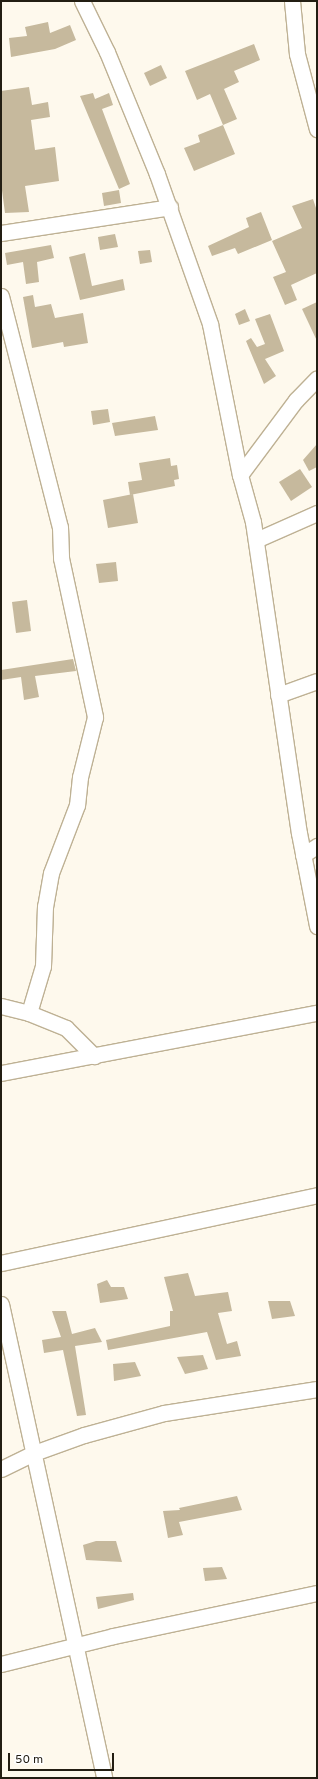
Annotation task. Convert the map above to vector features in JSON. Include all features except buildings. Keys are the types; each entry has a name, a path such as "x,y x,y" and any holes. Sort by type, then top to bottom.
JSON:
{"street":[{"path":"82,1 108,52 170,207 176,234 210,324 240,475 256,540 278,695 313,849 317,926"},
{"path":"292,1 297,54 317,129"},
{"path":"1,233 170,207"},
{"path":"1,296 60,527 61,558 95,717 80,777 78,805 51,873 45,906 43,966 29,1012"},
{"path":"240,475 296,400 317,378"},
{"path":"256,540 317,513"},
{"path":"278,695 317,681"},
{"path":"1,1006 29,1012 66,1028 94,1056"},
{"path":"1,1073 317,1013"},
{"path":"1,1263 317,1195"},
{"path":"1,1304 104,1778"},
{"path":"1,1469 34,1453 84,1435 164,1413 317,1389"},
{"path":"1,1664 76,1644 317,1593"}]}
